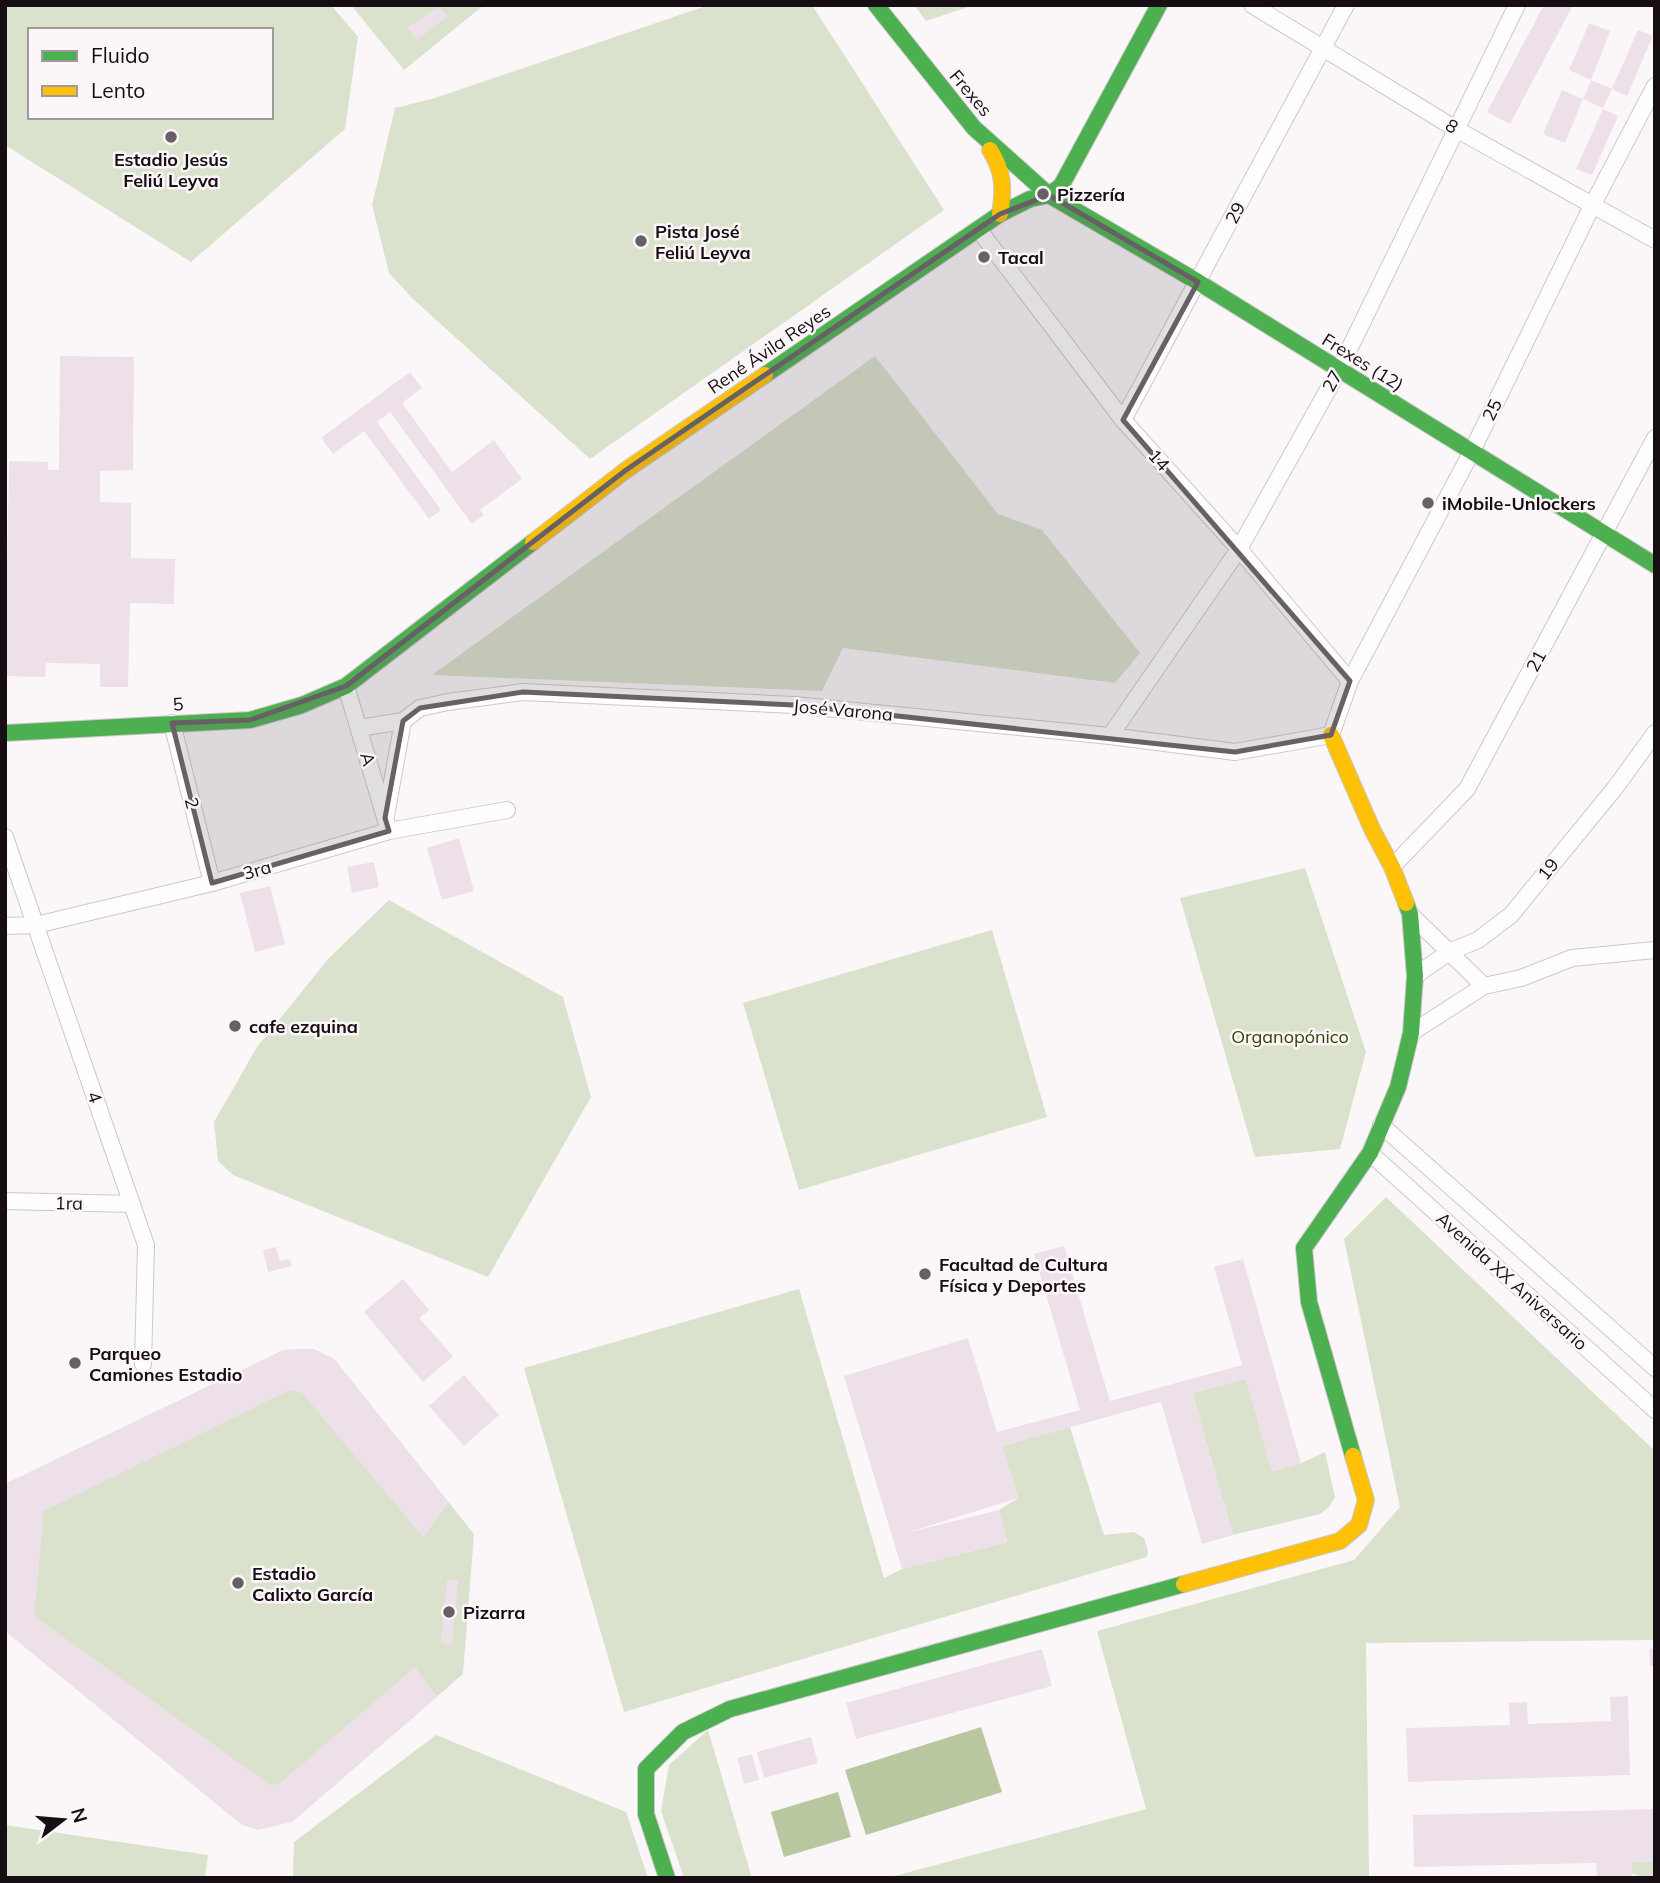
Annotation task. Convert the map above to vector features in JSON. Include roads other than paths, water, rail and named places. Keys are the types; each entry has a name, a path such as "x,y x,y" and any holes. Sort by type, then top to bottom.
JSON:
{"street":[{"name":"Frexes","path":"876,5 974,128 1048,195"},
{"path":"1048,195 1061,186 1159,5"},
{"name":"8","path":"1252,5 1457,129 1655,240"},
{"name":"29","path":"1123,420 1346,5"},
{"name":"27","path":"1110,736 1239,549 1339,370 1517,5"},
{"name":"25","path":"1331,734 1350,681 1471,453 1592,206 1655,86"},
{"path":"974,128 1001,166 1004,188 1000,214"},
{"name":"René Ávila Reyes","path":"346,686 626,470 1000,214 1030,199 1048,195"},
{"name":"Frexes (12)","path":"1048,195 1198,282 1655,565"},
{"name":"14","path":"979,230 1123,420 1239,549 1350,681"},
{"name":"21","path":"1392,867 1467,789 1655,438"},
{"name":"5","path":"5,733 250,720 302,705 346,686"},
{"name":"A","path":"346,686 387,825"},
{"name":"José Varona","path":"359,729 403,720 420,708 523,692 794,705 1110,736 1235,752 1331,734"},
{"path":"387,825 403,720"},
{"name":"2","path":"172,723 212,883"},
{"name":"19","path":"1415,976 1449,952 1478,940 1511,915 1615,788 1655,733"},
{"path":"667,1878 646,1814 646,1769 683,1732 730,1709 1340,1541 1359,1525 1366,1500 1309,1302 1304,1248 1370,1153 1398,1087 1411,1033 1415,976 1410,914 1392,867 1371,829 1331,734"},
{"name":"3ra","path":"5,926 36,925 212,883 387,825 508,810"},
{"name":"4","path":"5,837 146,1245 143,1364"},
{"path":"1410,914 1484,986"},
{"path":"1411,1033 1484,986 1521,978 1572,958 1655,950"},
{"name":"Avenida XX Aniversario","path":"1381,1125 1655,1368"},
{"name":"Avenida XX Aniversario","path":"1370,1153 1655,1410"},
{"name":"1ra","path":"5,1201 132,1204"}],"place":[{"name":"Estadio Jesús Feliú Leyva","path":"171,137"},
{"name":"Pizzería","path":"1043,194"},
{"name":"Pista José Feliú Leyva","path":"641,241"},
{"name":"Tacal","path":"984,257"},
{"name":"iMobile-Unlockers","path":"1428,503"},
{"name":"cafe ezquina","path":"235,1026"},
{"name":"Facultad de Cultura Física y Deportes","path":"925,1274"},
{"name":"Parqueo Camiones Estadio","path":"75,1363"},
{"name":"Estadio Calixto García","path":"238,1583"},
{"name":"Pizarra","path":"449,1612"}],"park label":[{"name":"Organopónico","path":"1290,1036"}]}
